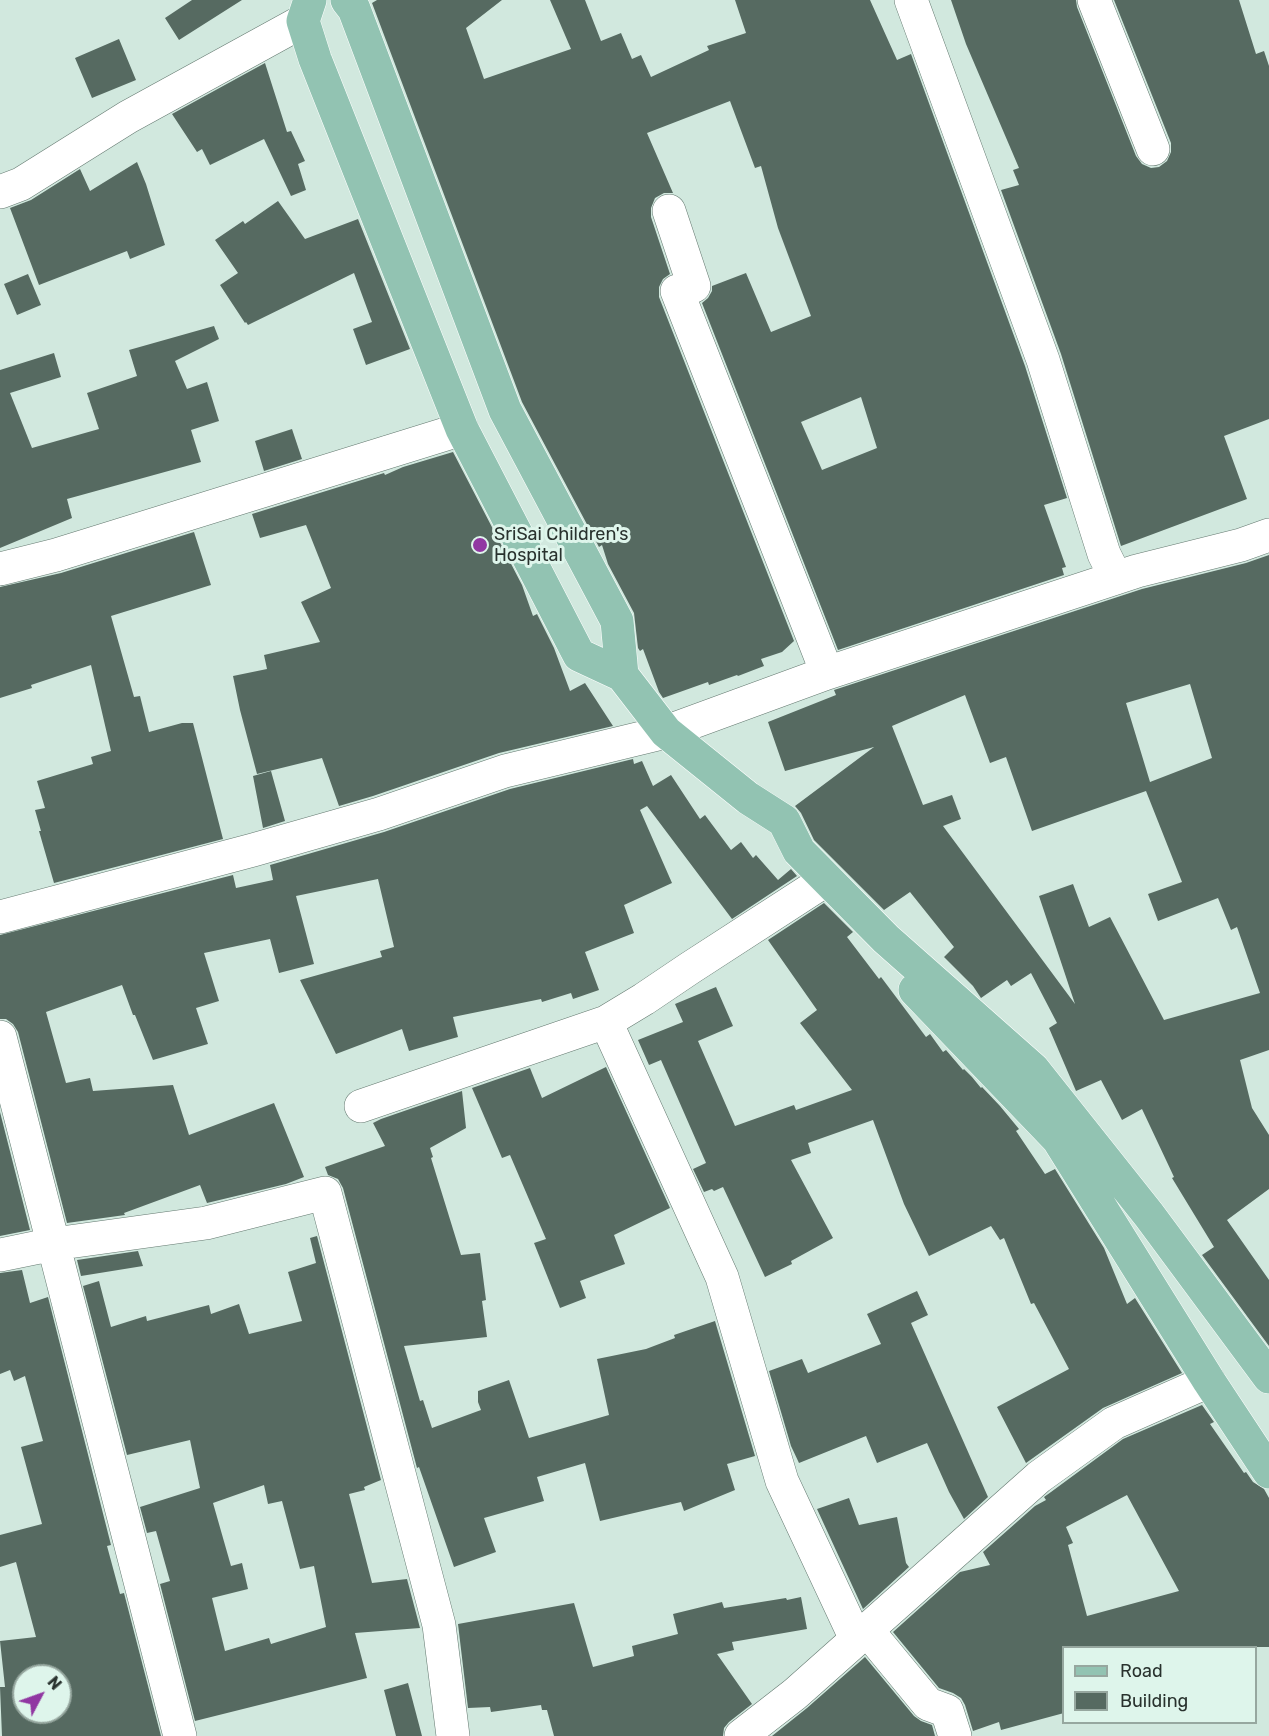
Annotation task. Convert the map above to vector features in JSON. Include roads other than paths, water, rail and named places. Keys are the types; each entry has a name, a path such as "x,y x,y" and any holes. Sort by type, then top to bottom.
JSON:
{"main road":[{"path":"347,0 354,9 505,410 617,621 622,675"},
{"path":"306,10 315,59 462,429 579,655 622,675 666,732 748,798 784,821 799,851 886,939 1033,1069 1149,1215 1269,1377"},
{"path":"748,798 784,859 815,887 1058,1138 1209,1381 1269,1472"}],"street":[{"path":"911,0 1043,360 1104,554 1116,578"},
{"path":"1094,0 1153,149"},
{"path":"0,192 21,184 306,10"},
{"path":"669,211 694,286 677,291 827,673"},
{"path":"0,569 56,555 462,429"},
{"path":"0,917 379,814 505,771 666,732 827,673 1137,571 1241,545 1269,535"},
{"path":"361,1106 606,1022 815,887"},
{"path":"606,1022 722,1277 782,1481 862,1635 928,1704 947,1711 955,1736"},
{"path":"0,1038 180,1736"},
{"path":"0,1255 54,1244 206,1223 326,1193 438,1625 453,1736"},
{"path":"741,1736 795,1694 1039,1477 1114,1423 1209,1381"}],"place":[{"name":"SriSai Children's Hospital","path":"480,545"}]}
